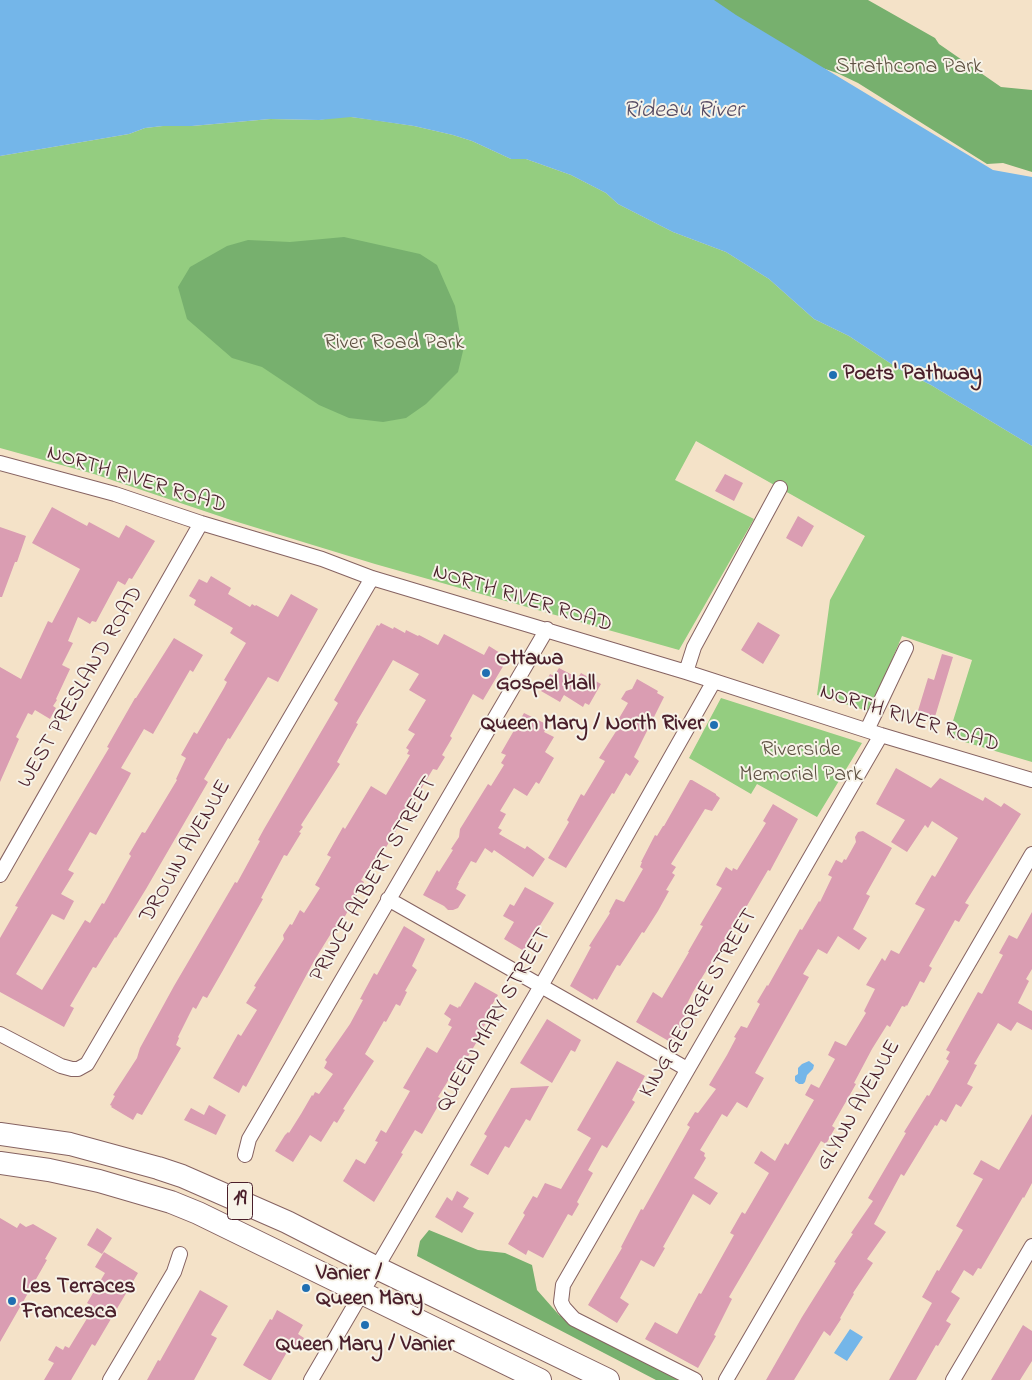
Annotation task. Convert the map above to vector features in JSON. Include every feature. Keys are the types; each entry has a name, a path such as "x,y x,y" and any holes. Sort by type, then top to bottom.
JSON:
{"main road":[{"name":"19","path":"0,1134 46,1139 70,1144 182,1176 287,1222 377,1268 608,1380"},
{"name":"19","path":"0,1163 49,1170 90,1179 171,1202 232,1228 540,1380"}],"street":[{"name":"NORTH RIVER ROAD","path":"0,463 115,494 201,523 322,559 372,578 686,672 881,735 1032,780"},
{"path":"686,672 694,646 780,488"},
{"name":"WEST PRESLAND ROAD","path":"0,875 201,523"},
{"name":"DROUIN AVENUE","path":"0,1034 61,1066 78,1069 87,1064 372,578"},
{"name":"PRINCE ALBERT STREET","path":"245,1155 249,1139 547,630"},
{"path":"867,730 906,648"},
{"name":"QUEEN MARY STREET","path":"311,1380 541,986 714,681"},
{"name":"KING GEORGE STREET","path":"695,1380 574,1319 564,1308 561,1296 563,1285 881,735"},
{"name":"GLYNN AVENUE","path":"726,1380 1032,854"},
{"path":"388,899 687,1069"},
{"path":"953,1380 1032,1246"},
{"path":"110,1380 174,1272 180,1254"}],"green space":[{"name":"Strathcona Park","path":"697,0 868,0 935,38 939,44 1001,87 1032,90 1032,172 1003,163 987,164 858,83 837,73 805,62"},
{"name":"River Road Park","path":"351,117 414,126 453,135 472,141 511,159 526,159 571,175 606,193 618,204 673,232 726,252 769,279 814,319 849,336 899,369 931,385 1032,446 1032,762 948,737 972,660 902,636 870,712 817,695 830,600 865,536 696,441 675,480 754,519 679,650 375,564 231,520 94,474 0,448 0,156 129,134 145,128 270,119 319,120"},
{"path":"344,237 420,254 437,265 455,306 463,351 458,372 426,404 406,418 383,422 349,418 319,405 262,367 232,358 187,319 178,287 190,267 227,246 248,240 290,242"},
{"name":"Riverside Memorial Park","path":"721,698 862,743 817,817 757,784 751,794 689,758"},
{"path":"429,1230 478,1250 505,1253 532,1265 537,1290 559,1315 685,1380 656,1380 417,1256 420,1241"}],"water":[{"name":"Rideau River","path":"0,0 714,0 993,170 1032,177 1032,446 931,385 899,369 849,336 814,319 769,279 726,252 673,232 618,204 606,193 571,175 526,159 511,159 472,141 453,135 414,126 351,117 319,120 270,119 145,128 129,134 0,156"},
{"path":"809,1061 814,1065 813,1069 807,1075 805,1082 799,1084 795,1081 798,1068"},
{"path":"850,1329 863,1337 847,1361 834,1353"}],"building":[{"path":"725,474 743,483 734,501 715,491"},
{"path":"52,507 87,526 89,522 119,538 126,525 155,541 132,579 129,578 125,585 118,581 96,622 92,621 90,624 78,617 68,641 73,643 62,665 70,669 53,706 56,708 50,719 35,710 32,715 28,713 16,737 19,739 0,782 0,667 21,679 48,621 52,623 80,569 32,543"},
{"path":"798,516 814,526 802,547 786,538"},
{"path":"0,527 26,536 2,597 0,597"},
{"path":"211,576 231,588 228,594 250,607 252,604 256,605 278,617 291,594 318,609 278,682 268,677 230,739 228,738 204,779 208,782 146,889 96,968 93,967 70,1006 74,1008 64,1027 0,992 0,938 18,907 15,906 109,748 107,747 135,698 174,638 203,655 193,672 190,670 153,734 144,729 121,768 131,773 128,779 96,835 90,832 68,870 74,873 61,894 74,901 64,920 52,914 16,974 42,990 85,920 90,923 102,903 104,904 131,856 129,854 142,832 145,833 177,780 186,758 181,755 194,732 197,734 224,688 227,682 224,680 246,643 230,633 233,628 194,605 196,600 189,596 199,579 207,583"},
{"path":"758,622 780,635 763,664 741,650"},
{"path":"381,623 405,633 406,630 419,635 438,645 444,634 484,655 489,646 508,658 483,700 473,694 450,736 452,738 442,755 445,757 437,770 433,769 385,849 382,847 361,880 364,882 338,929 335,927 314,961 246,1087 243,1085 239,1093 213,1078 238,1034 241,1036 257,1010 246,1003 256,987 254,986 284,939 283,935 290,924 292,925 300,910 304,913 320,888 315,885 331,857 327,855 343,827 345,829 371,786 386,795 410,755 407,754 409,750 406,748 415,734 408,730 426,700 409,690 419,674 393,660 356,723 358,724 337,762 340,764 301,825 303,827 299,832 301,833 287,856 284,855 261,898 263,899 222,972 207,998 203,996 196,1009 193,1007 178,1037 176,1045 181,1048 142,1115 137,1113 133,1120 111,1107 110,1105 115,1096 113,1095 137,1058 140,1048 174,986 235,882 237,883 260,841 258,840 264,829 338,703 334,700 377,625 379,626"},
{"path":"942,654 953,657 934,720 917,714 928,678 934,680"},
{"path":"559,668 578,678 581,673 601,684 589,705 585,703 583,707 564,695 560,702 541,691 550,674 554,676"},
{"path":"637,679 658,691 657,693 664,697 634,757 639,761 630,776 626,773 614,794 612,793 566,868 548,858 569,822 567,820 581,794 584,796 605,761 599,758 622,722 618,720 628,703 621,699 626,691 632,689"},
{"path":"524,713 548,725 544,732 554,737 545,752 554,758 539,784 536,782 527,796 514,788 500,811 506,814 498,828 502,830 499,834 525,849 527,846 545,859 533,877 494,850 492,853 485,848 476,863 471,861 458,883 456,889 466,895 458,908 448,910 423,895 437,870 439,872 453,850 451,849 459,837 460,829 488,784 491,786 504,765 501,763 506,755 501,753"},
{"path":"896,768 931,788 940,778 983,801 985,797 1001,807 1004,803 1021,814 965,903 969,905 959,922 955,920 929,966 932,968 924,983 920,981 907,1006 902,1006 890,1027 887,1025 872,1049 854,1083 856,1084 832,1126 835,1128 826,1144 821,1141 729,1297 732,1299 714,1335 716,1336 698,1368 645,1339 655,1322 677,1334 734,1235 730,1233 742,1212 745,1214 769,1173 754,1163 761,1151 775,1161 785,1143 788,1145 814,1100 805,1095 811,1084 819,1088 835,1059 828,1055 835,1041 846,1046 866,1013 864,1011 875,989 866,985 882,958 885,961 891,950 899,954 925,909 915,904 932,875 935,877 958,838 932,821 928,828 925,825 907,852 891,842 905,820 876,804"},
{"path":"690,780 720,798 712,811 705,809 671,864 676,867 672,873 675,875 666,890 669,891 658,911 620,966 617,965 597,1000 594,998 593,1000 570,986 591,947 589,946 610,913 616,899 624,902 643,869 640,867 641,862 655,835 657,836 664,826"},
{"path":"773,804 798,819 770,871 768,870 728,938 693,992 684,1010 690,1013 672,1043 636,1022 653,992 662,998 689,952 703,926 700,925 722,888 716,885 726,867 732,871 733,868 737,870 766,823 763,821"},
{"path":"863,831 892,848 866,894 870,896 853,929 867,938 859,950 838,936 827,954 818,949 803,974 809,977 755,1073 764,1078 747,1108 737,1102 727,1117 722,1114 700,1150 705,1153 704,1156 706,1158 694,1178 718,1193 710,1205 693,1194 654,1267 641,1260 620,1298 629,1304 617,1323 588,1305 622,1248 641,1209 643,1210 690,1127 687,1125 695,1112 698,1113 716,1089 709,1085 736,1038 734,1037 741,1026 747,1028 760,1004 757,1002 800,929 802,930 820,902 832,877 828,875 836,860 842,863 844,859 846,860 856,842 855,837 858,832"},
{"path":"525,887 554,903 524,951 504,939 514,922 503,916 510,904 514,906"},
{"path":"1032,912 1032,969 1026,979 1029,981 1018,1003 1032,1011 1032,1030 1017,1022 1011,1031 998,1023 974,1064 977,1065 967,1084 973,1087 961,1107 956,1104 946,1122 941,1119 937,1126 935,1125 904,1176 901,1174 874,1224 886,1232 867,1259 873,1263 853,1293 841,1319 830,1336 824,1331 794,1380 766,1380 836,1263 834,1262 853,1234 851,1233 873,1201 868,1198 906,1133 904,1132 927,1095 929,1096 949,1061 946,1059 950,1052 946,1050 978,992 982,994 1003,955 999,953 1009,935 1017,939"},
{"path":"404,926 425,939 412,966 417,970 405,991 407,992 400,1006 396,1004 386,1022 384,1021 365,1054 374,1061 343,1109 345,1110 337,1123 334,1121 321,1142 310,1135 293,1162 275,1151 285,1135 289,1133 312,1095 315,1092 319,1094 333,1074 324,1068 327,1062 325,1060 350,1024 363,1000 360,999 374,973 377,975"},
{"path":"475,982 498,995 490,1008 494,1009 463,1065 459,1063 438,1097 442,1099 422,1134 415,1130 374,1202 343,1181 356,1159 365,1164 378,1142 375,1141 381,1130 386,1133 410,1091 403,1088 427,1047 437,1053 452,1027 448,1025 451,1019 444,1014 450,1004 458,1008 460,1007"},
{"path":"547,1019 581,1040 575,1052 571,1050 552,1083 520,1063"},
{"path":"617,1061 645,1076 632,1100 635,1102 607,1148 602,1145 588,1170 593,1173 577,1202 579,1204 572,1216 568,1214 543,1258 528,1250 526,1255 508,1244 525,1215 523,1213 533,1196 537,1198 545,1183 561,1189 591,1138 577,1130"},
{"path":"549,1086 530,1121 526,1119 509,1148 505,1146 488,1175 470,1165 487,1136 484,1134 511,1088"},
{"path":"209,1105 226,1115 216,1135 184,1120 191,1108 204,1115"},
{"path":"1032,1114 1032,1183 1024,1198 981,1269 978,1268 973,1276 964,1270 951,1292 960,1298 946,1321 951,1324 938,1346 936,1345 916,1380 889,1380 932,1303 922,1297 963,1230 956,1226 983,1179 973,1174 981,1160 999,1170"},
{"path":"457,1191 469,1198 463,1207 474,1213 462,1233 435,1217 447,1197 452,1201"},
{"name":"Les Terraces Francesca","path":"0,1218 17,1228 20,1223 26,1227 33,1224 57,1238 45,1259 47,1260 0,1342"},
{"path":"97,1228 112,1238 102,1254 87,1245"},
{"path":"104,1252 138,1273 95,1346 92,1344 71,1380 44,1380 54,1363 48,1360 56,1346 63,1350 65,1346 69,1348 94,1307 87,1303 105,1273 95,1267"},
{"path":"200,1290 228,1306 211,1335 217,1338 194,1380 147,1380 158,1360 160,1361"},
{"path":"277,1310 303,1325 298,1334 304,1338 298,1349 291,1345 271,1380 269,1380 243,1365"},
{"path":"1023,1325 1032,1331 1032,1361 1020,1380 991,1380"}],"place":[{"name":"Poets' Pathway","path":"833,375"},
{"name":"Ottawa Gospel Hall","path":"486,673"},
{"name":"Queen Mary / North River","path":"714,725"},
{"name":"Vanier / Queen Mary","path":"306,1288"},
{"name":"Les Terraces Francesca","path":"12,1301"},
{"name":"Queen Mary / Vanier","path":"365,1325"}]}
